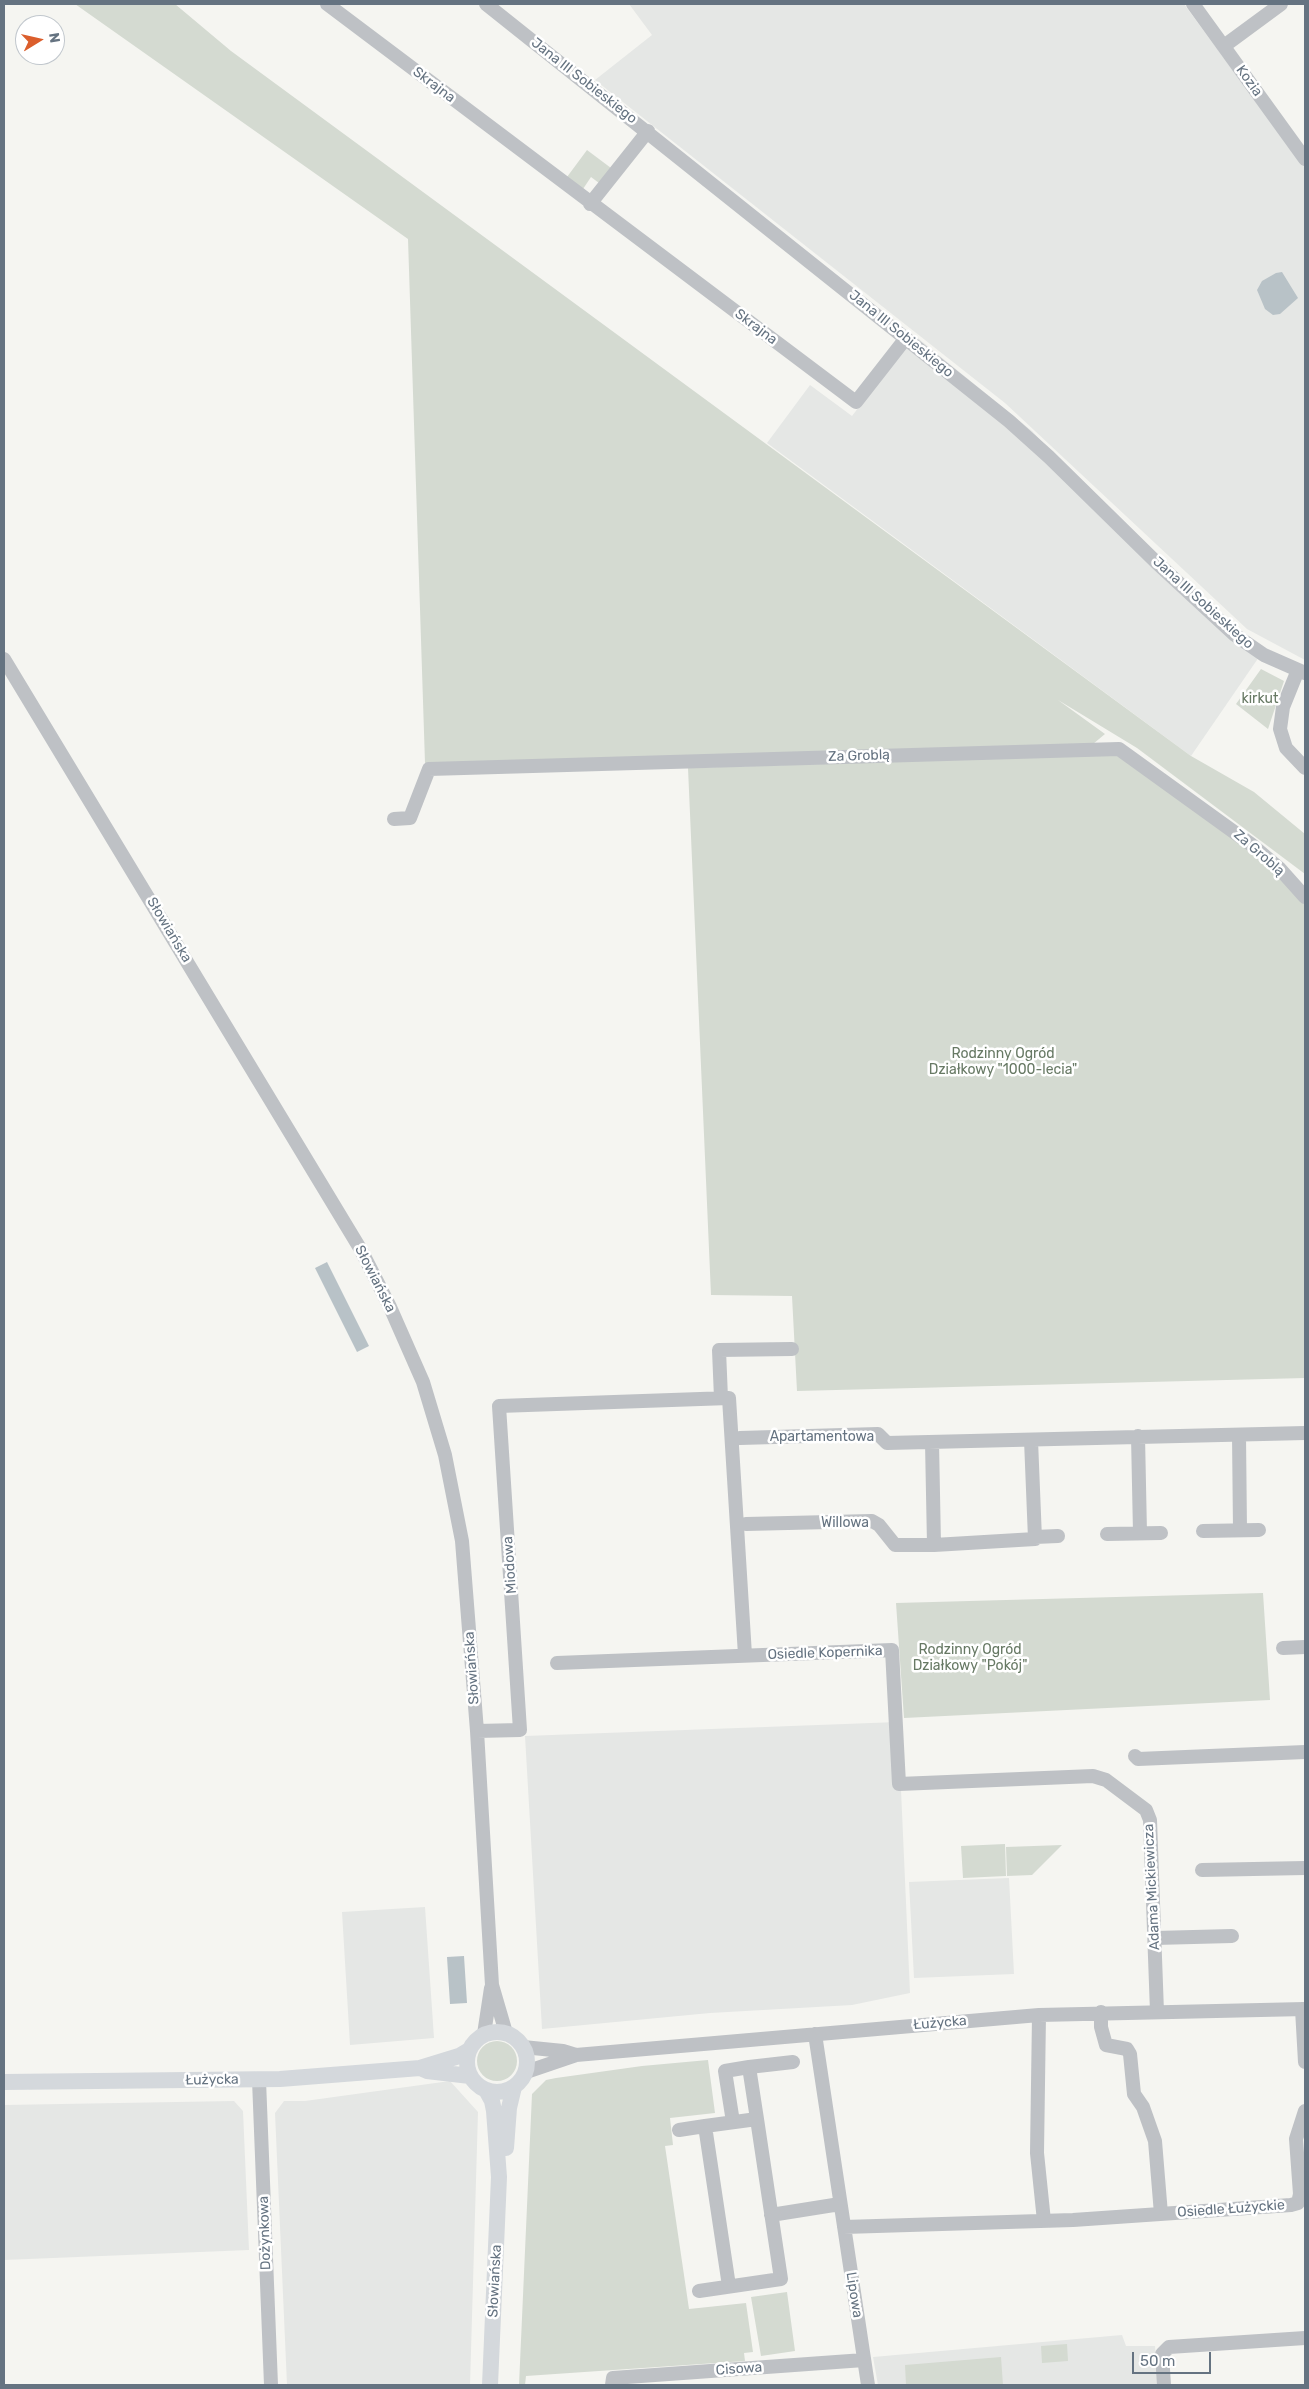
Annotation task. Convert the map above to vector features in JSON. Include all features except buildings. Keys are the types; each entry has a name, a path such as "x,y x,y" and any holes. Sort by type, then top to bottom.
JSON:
{"main road":[{"path":"491,2032 506,2033 513,2036 523,2047 526,2055 526,2072 514,2087 500,2092 486,2090 474,2082 470,2076 466,2063 469,2050 472,2043 484,2034 491,2032"},
{"name":"Łużycka","path":"4,2082 259,2080 420,2068 459,2056 469,2050"},
{"name":"Łużycka","path":"420,2068 470,2076"},
{"name":"Słowiańska","path":"499,2177 504,2161 509,2108 514,2087"},
{"name":"Słowiańska","path":"486,2090 492,2101 494,2112 499,2177 490,2385"}],"street":[{"name":"Skrajna","path":"327,4 590,204 856,402 906,338"},
{"name":"Jana III Sobieskiego","path":"486,4 648,131 1031,440 1235,635 1264,655 1301,671"},
{"name":"Kozia","path":"1193,4 1305,159"},
{"path":"1224,46 1281,4"},
{"path":"590,204 648,131"},
{"name":"Słowiańska","path":"4,659 362,1250 404,1338 433,1414 453,1491 465,1570 477,1731 492,1985 484,2034"},
{"path":"1301,671 1284,707 1280,729 1286,748 1303,763"},
{"name":"Za Groblą","path":"394,819 410,818 429,769 1119,749 1252,845 1278,868 1305,897"},
{"path":"744,1655 729,1398 721,1398 719,1350 792,1348"},
{"name":"Miodowa","path":"477,1731 520,1730 499,1406 721,1398"},
{"path":"1058,1536 934,1545 932,1442 1305,1433"},
{"name":"Apartamentowa","path":"740,1438 878,1434 887,1443 932,1442"},
{"path":"1239,1434 1240,1530"},
{"path":"1138,1436 1140,1534"},
{"path":"1031,1440 1034,1537"},
{"name":"Willowa","path":"746,1524 872,1521 879,1525 895,1545 934,1545"},
{"path":"1203,1531 1258,1530"},
{"path":"1107,1534 1161,1533"},
{"path":"1283,1648 1305,1647"},
{"name":"Osiedle Kopernika","path":"557,1663 892,1650 899,1784"},
{"path":"1135,1756 1138,1759 1305,1752"},
{"name":"Adama Mickiewicza","path":"899,1784 1093,1776 1106,1780 1139,1803 1146,1810 1150,1820 1157,2012"},
{"path":"1202,1870 1305,1868"},
{"path":"1155,1938 1232,1936"},
{"name":"Słowiańska","path":"492,1985 506,2033"},
{"path":"1304,2009 1305,2062"},
{"name":"Łużycka","path":"526,2072 576,2055 1039,2015 1101,2012 1304,2009"},
{"name":"Osiedle Łużyckie","path":"1101,2012 1101,2027 1106,2045 1127,2049 1130,2054 1134,2094 1143,2107 1155,2142 1161,2214"},
{"path":"1039,2015 1037,2153 1044,2221"},
{"name":"Lipowa","path":"815,2034 868,2385"},
{"name":"Łużycka","path":"523,2047 564,2051 576,2055"},
{"path":"733,2122 725,2071 794,2062"},
{"path":"699,2291 781,2279 750,2067"},
{"name":"Dożynkowa","path":"259,2080 272,2385"},
{"name":"Osiedle Łużyckie","path":"844,2227 1044,2221 1290,2205 1298,2202 1300,2194 1296,2139 1305,2111"},
{"path":"679,2130 757,2119"},
{"path":"705,2126 729,2286"},
{"path":"771,2215 840,2204"},
{"path":"1164,2385 1162,2354 1169,2348 1305,2338"},
{"name":"Cisowa","path":"613,2382 864,2360"}],"shaded area":[{"path":"629,4 1184,4 1305,168 1305,660 1247,629 1005,403 595,80 652,35"},
{"path":"1282,272 1298,298 1280,314 1273,315 1265,309 1257,290 1262,281 1276,273"},
{"path":"914,335 1032,431 1119,526 1259,657 1191,756 767,443 810,385 852,416"},
{"path":"327,1262 369,1346 357,1352 315,1268"},
{"path":"898,1722 910,1993 852,2005 710,2013 542,2029 525,1736"},
{"path":"1009,1878 1014,1974 914,1978 909,1882"},
{"path":"425,1907 434,2038 350,2045 342,1912"},
{"path":"464,1956 467,2003 450,2004 447,1957"},
{"path":"450,2081 478,2112 470,2385 287,2385 275,2113 284,2101 305,2101"},
{"path":"234,2101 243,2111 249,2250 4,2260 4,2105"},
{"path":"1122,2335 1126,2346 1155,2346 1158,2385 878,2385 873,2357"}],"green space":[{"path":"75,4 175,4 231,51 1191,756 1254,792 1305,834 1305,874 1137,748 1058,700 1105,734 1093,744 425,763 408,239"},
{"path":"587,150 611,168 599,183 591,177 583,189 567,177"},
{"name":"kirkut","path":"1261,669 1284,681 1268,729 1236,704"},
{"name":"Rodzinny Ogród Działkowy \"1000-lecia\"","path":"1117,755 1251,851 1305,903 1305,1378 797,1391 792,1296 711,1295 688,768"},
{"name":"Rodzinny Ogród Działkowy \"Pokój\"","path":"1263,1593 1270,1700 904,1718 896,1603"},
{"path":"1005,1844 1006,1876 963,1878 961,1846"},
{"path":"1062,1845 1032,1875 1007,1876 1006,1847"},
{"path":"493,2041 501,2041 508,2044 514,2050 517,2061 514,2072 508,2078 501,2081 493,2081 486,2078 480,2072 477,2065 477,2057 480,2050 486,2044"},
{"path":"708,2060 715,2113 670,2118 673,2145 665,2146 689,2309 746,2303 753,2352 744,2353 745,2361 526,2376 525,2385 519,2385 532,2094 546,2080 556,2078 642,2066"},
{"path":"787,2292 795,2351 761,2356 751,2297"},
{"path":"1067,2344 1068,2361 1042,2363 1041,2346"},
{"path":"1001,2357 1003,2385 906,2385 905,2365"}]}
